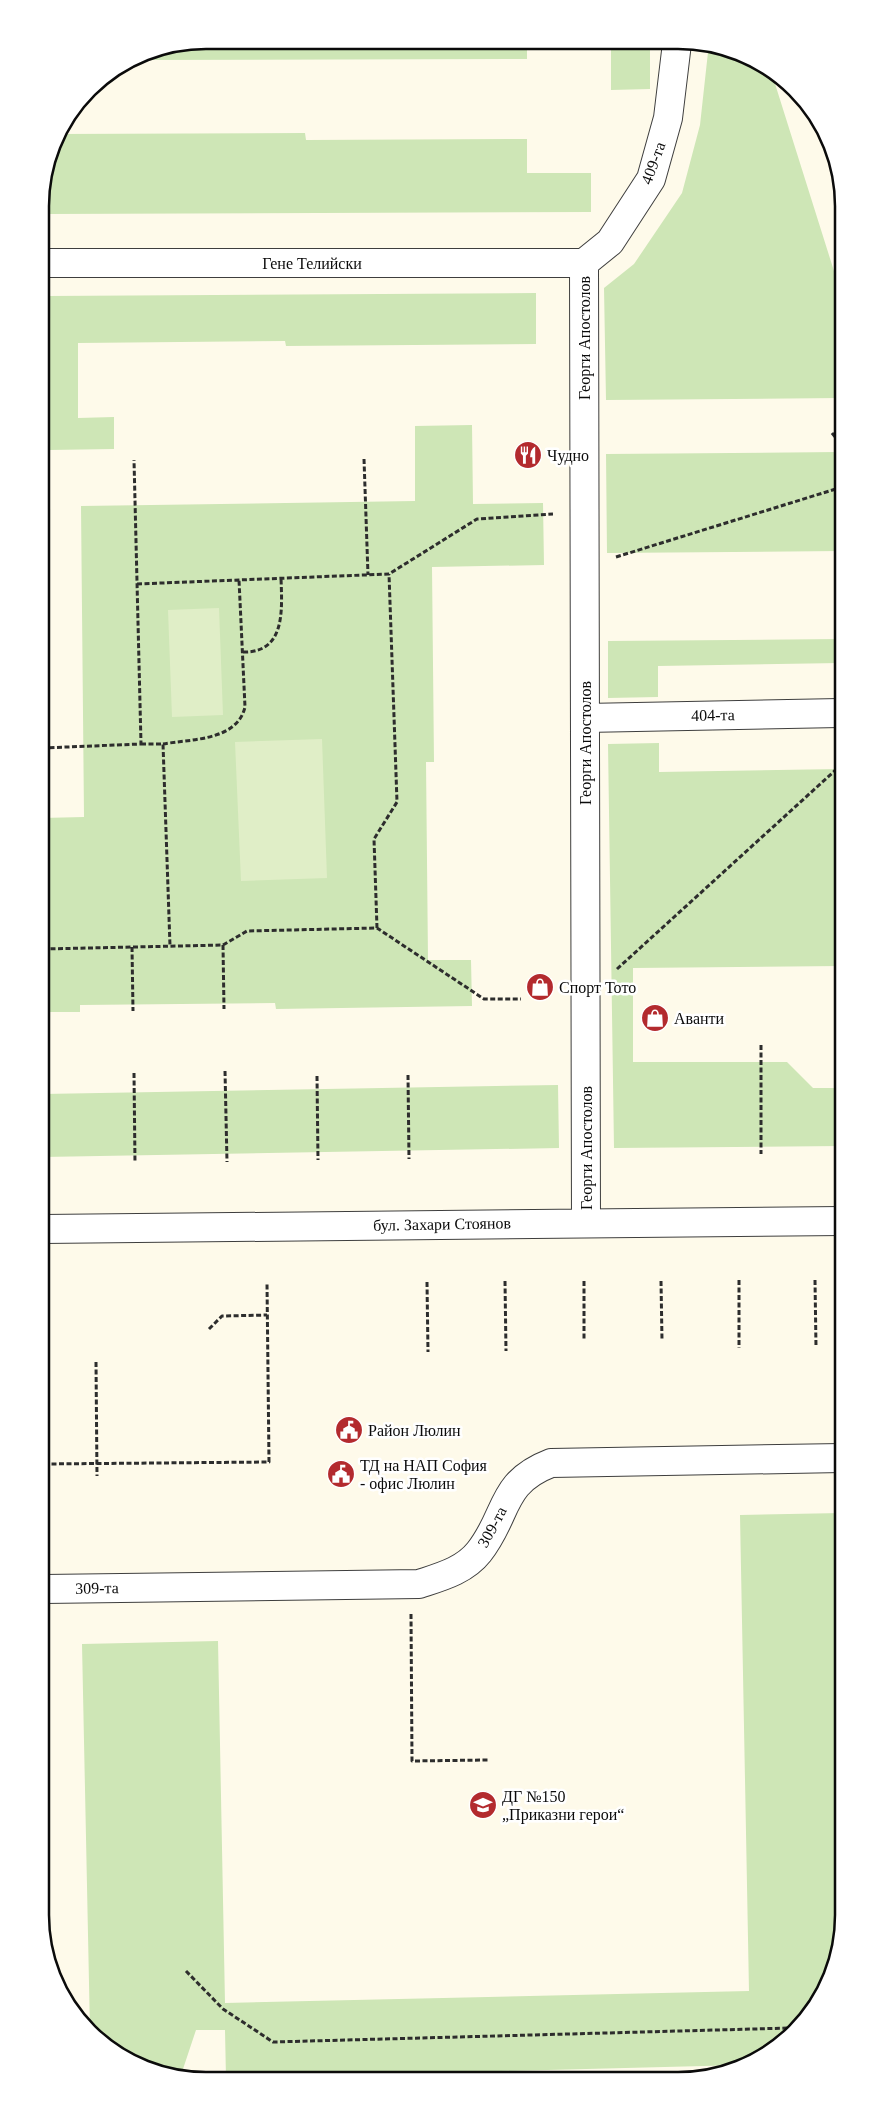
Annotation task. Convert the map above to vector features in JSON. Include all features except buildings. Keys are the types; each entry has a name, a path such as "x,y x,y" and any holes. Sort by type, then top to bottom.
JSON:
{"street":[{"name":"409-та","path":"584,263 610,242 651,179 668,118 676,49"},
{"name":"Гене Телийски","path":"49,263 584,263"},
{"name":"Георги Апостолов","path":"584,263 586,1223"},
{"name":"404-та","path":"585,718 835,713"},
{"name":"бул. Захари Стоянов","path":"49,1229 835,1221"},
{"name":"309-та","path":"49,1589 411,1584 451,1574 478,1554 496,1525 508,1496 519,1481 534,1470 551,1463 835,1458"}],"path":[{"path":"832,433 835,437"},
{"path":"364,459 368,575"},
{"path":"134,460 141,744"},
{"path":"584,567 835,489"},
{"path":"137,584 389,574 477,519 584,512"},
{"path":"377,928 374,839 397,802 389,574"},
{"path":"242,652 256,652 265,646 279,628 282,615 280,578"},
{"path":"49,748 163,744 224,733 239,723 245,707 240,580"},
{"path":"163,744 170,946"},
{"path":"586,998 835,771"},
{"path":"49,949 223,945 247,931 377,928 484,999 521,999"},
{"path":"223,945 224,1009"},
{"path":"132,947 133,1011"},
{"path":"761,1045 761,1154"},
{"path":"225,1071 227,1162"},
{"path":"134,1073 135,1163"},
{"path":"408,1075 409,1159"},
{"path":"317,1076 318,1160"},
{"path":"739,1280 739,1348"},
{"path":"815,1280 816,1347"},
{"path":"505,1281 506,1351"},
{"path":"584,1281 584,1341"},
{"path":"661,1281 662,1340"},
{"path":"427,1282 428,1352"},
{"path":"49,1464 269,1462 267,1283"},
{"path":"209,1329 222,1316 267,1315"},
{"path":"96,1362 97,1476"},
{"path":"411,1584 412,1762 488,1760"},
{"path":"186,1971 224,2009 273,2042 787,2028"}],"green space":[{"path":"206,49 527,49 527,59 148,60 186,50"},
{"path":"611,49 650,49 650,89 611,90"},
{"path":"708,52 738,61 774,81 835,274 835,398 606,400 604,288 634,264 682,193 700,125"},
{"path":"305,133 306,140 527,139 527,173 591,173 591,212 49,214 50,186 54,165 66,134"},
{"path":"536,293 536,344 286,346 285,341 78,343 78,418 114,417 114,449 49,450 49,296"},
{"path":"472,425 473,504 543,503 544,565 432,567 434,762 426,762 428,960 471,960 472,1006 276,1009 275,1003 80,1005 80,1012 49,1012 49,818 84,817 81,506 415,501 415,426"},
{"path":"835,452 835,551 607,553 606,454"},
{"path":"219,608 223,715 172,717 168,610"},
{"path":"835,639 835,663 658,666 658,697 608,698 608,641"},
{"path":"322,739 327,878 241,881 235,742"},
{"path":"659,743 659,772 835,769 835,966 633,968 633,1062 787,1062 813,1088 835,1088 835,1146 614,1148 608,744"},
{"path":"558,1085 559,1148 49,1157 49,1094"},
{"path":"835,1513 834,1935 830,1956 814,1994 796,2019 782,2033 748,2056 724,2065 465,2072 226,2072 225,2030 196,2030 183,2070 155,2064 136,2056 119,2046 90,2021 82,1644 218,1641 225,2003 749,1991 740,1515"}],"place":[{"name":"Чудно","path":"528,455"},
{"name":"Спорт Тото","path":"540,987"},
{"name":"Аванти","path":"655,1018"},
{"name":"Район Люлин","path":"349,1430"},
{"name":"ТД на НАП София - офис Люлин","path":"341,1474"},
{"name":"ДГ №150 „Приказни герои“","path":"483,1805"}]}
